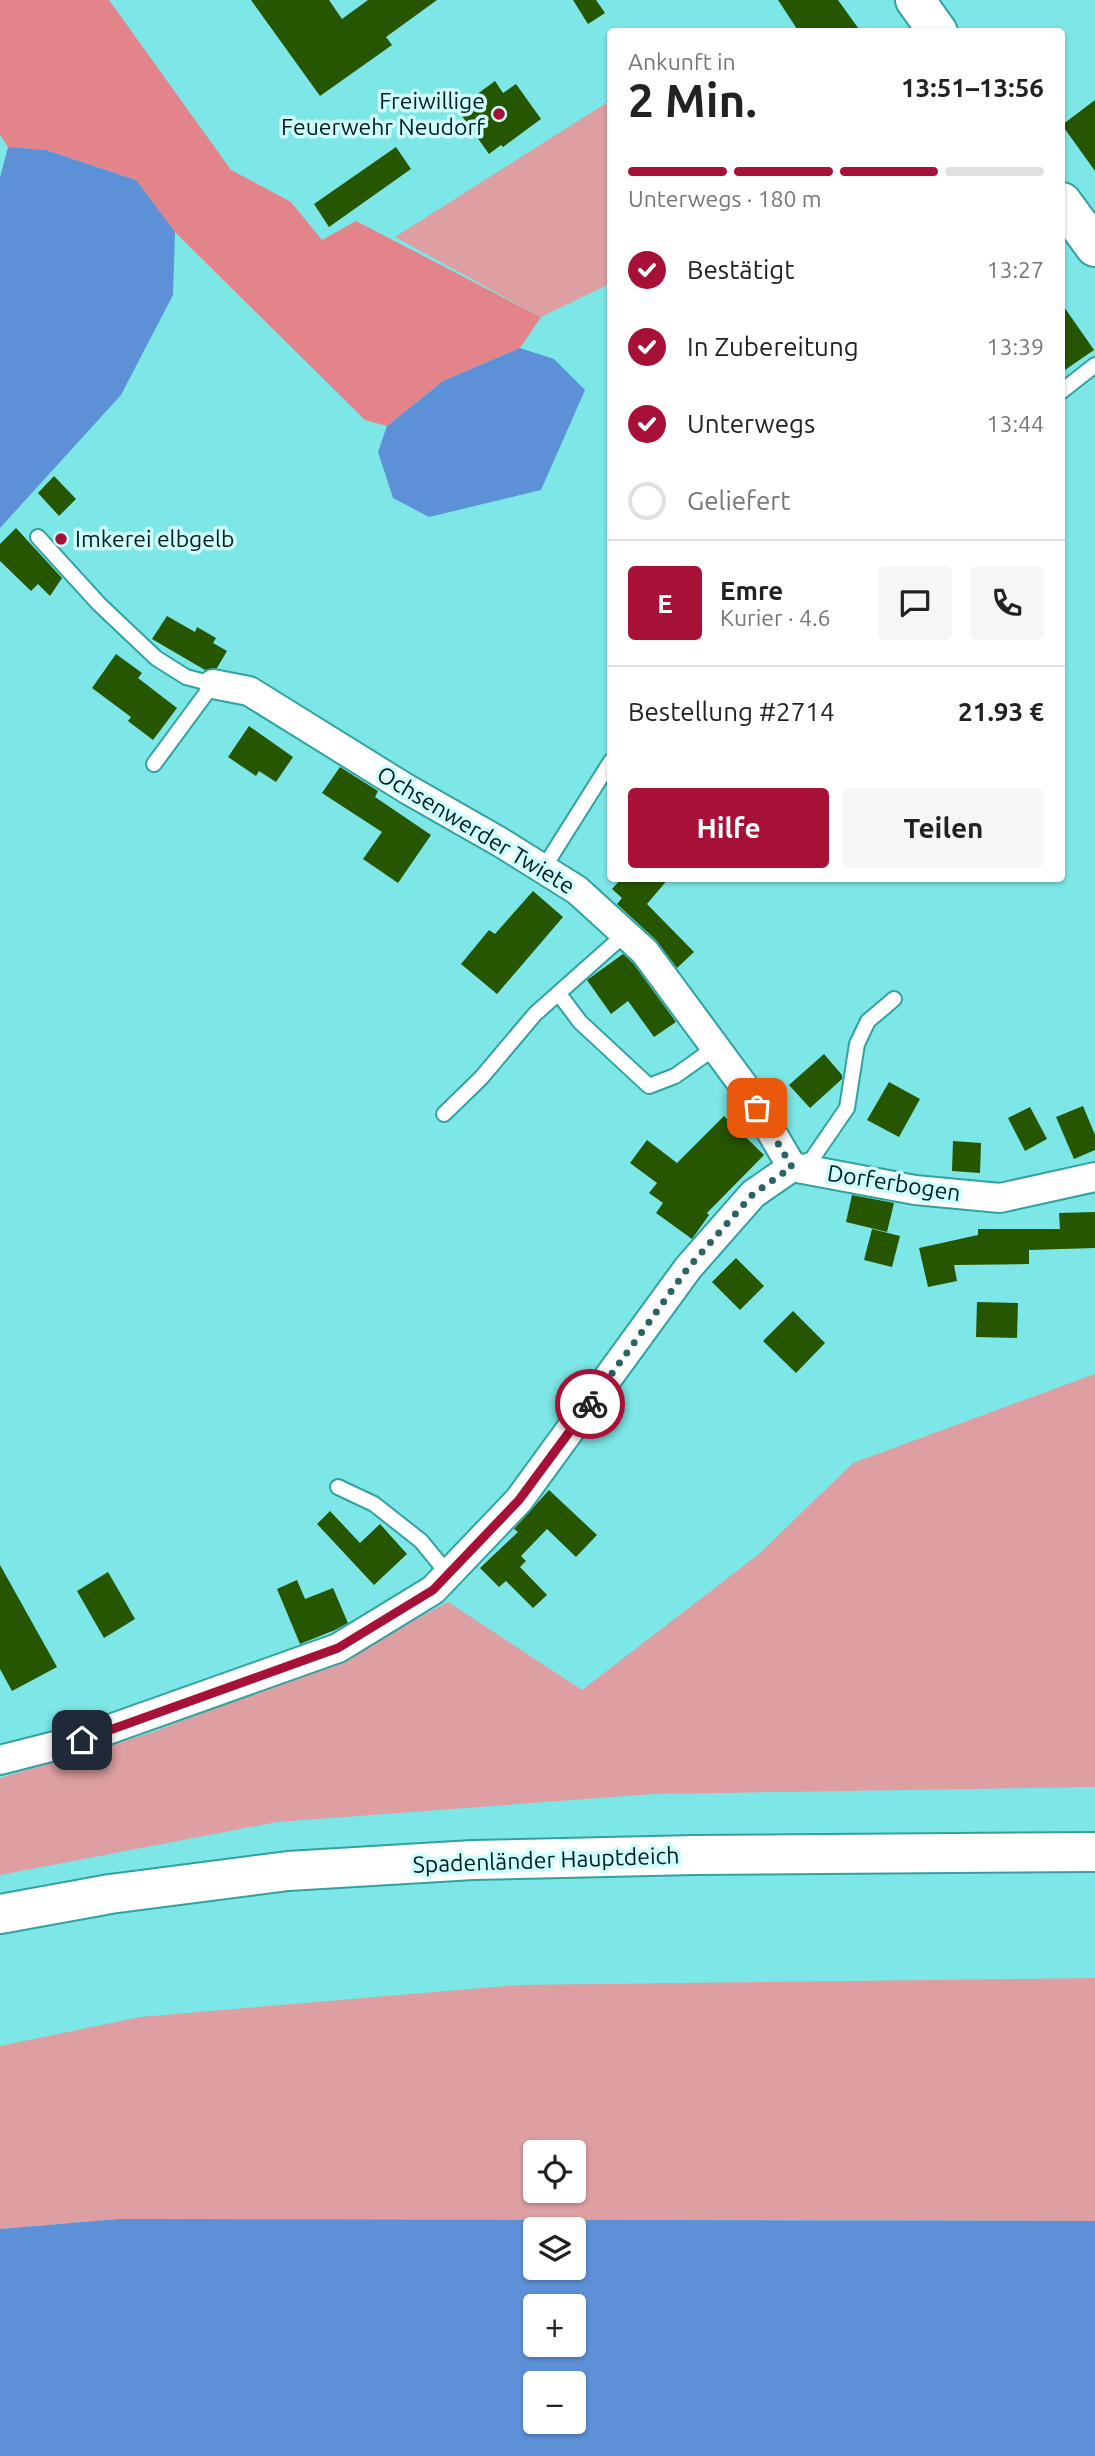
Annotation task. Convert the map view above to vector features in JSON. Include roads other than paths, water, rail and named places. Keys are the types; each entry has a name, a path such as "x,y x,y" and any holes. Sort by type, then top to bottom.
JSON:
{"street":[{"path":"915,0 935,28"},
{"path":"1065,206 1095,247"},
{"name":"Ochsenwerder Twiete","path":"213,684 249,691 577,890 645,952 746,1089 792,1167"},
{"path":"0,1760 82,1740 338,1648 433,1590 519,1500 688,1268 753,1194 792,1167"},
{"name":"Dorferbogen","path":"792,1167 915,1190 1000,1198 1095,1177"},
{"name":"Spadenländer Hauptdeich","path":"0,1913 110,1894 288,1871 460,1861 695,1855 1095,1852"}],"lane":[{"path":"1065,389 1095,365"},
{"path":"38,537 99,604 156,658 186,677 213,684 154,764"},
{"path":"543,869 607,767"},
{"path":"444,1114 481,1078 535,1014 625,934"},
{"path":"559,994 580,1023 649,1086 675,1076 716,1047"},
{"path":"792,1167 812,1159 847,1108 858,1044 868,1021 894,999"},
{"path":"338,1487 374,1504 421,1541 448,1574"}],"water":[{"path":"8,147 46,150 136,180 175,232 173,295 121,395 0,528 0,178"},
{"path":"520,348 554,359 585,390 541,490 429,517 393,498 378,452 387,426 443,381"},
{"path":"119,2219 523,2220 523,2280 586,2280 586,2220 1095,2221 1095,2456 0,2456 0,2229"}],"place":[{"name":"Freiwillige Feuerwehr Neudorf","path":"499,114"},
{"name":"Imkerei elbgelb","path":"61,539"}]}
